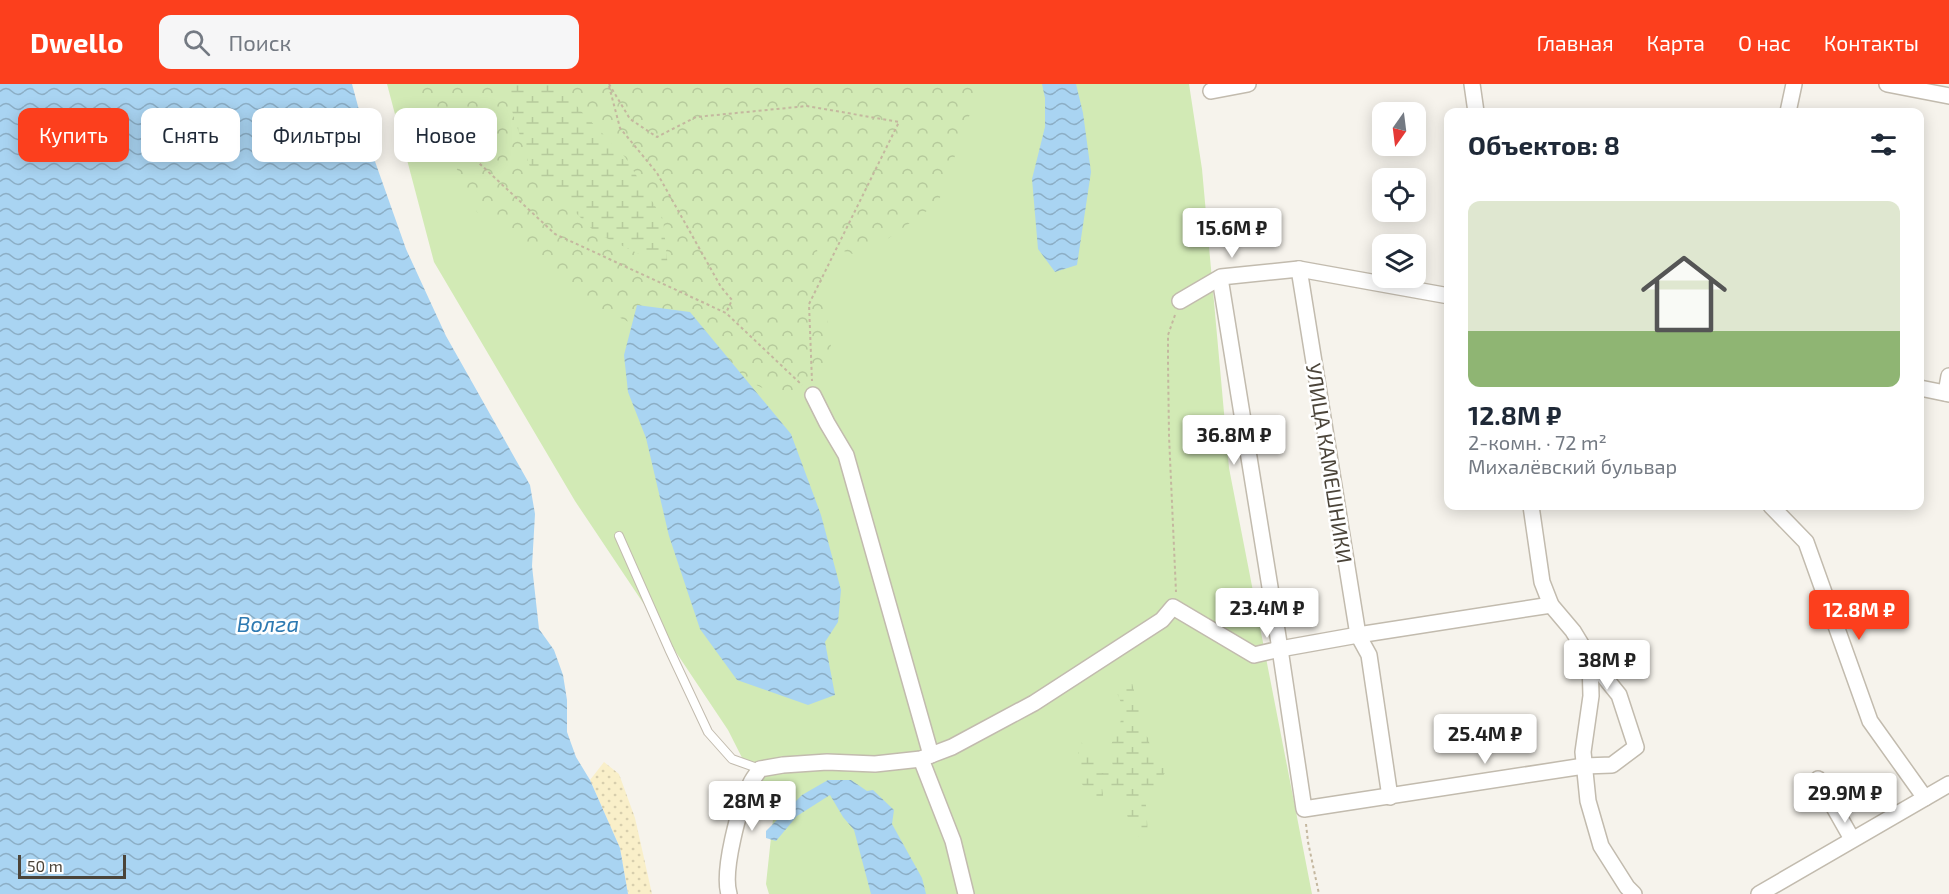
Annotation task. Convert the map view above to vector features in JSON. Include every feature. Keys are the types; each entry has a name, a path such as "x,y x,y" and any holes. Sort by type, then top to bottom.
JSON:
{"street":[{"path":"1211,91 1248,84"},
{"path":"1472,84 1475,108"},
{"path":"1789,108 1794,84"},
{"path":"1887,84 1949,96"},
{"path":"1180,301 1220,278 1299,269 1444,295"},
{"name":"УЛИЦА КАМЕШНИКИ","path":"1299,269 1358,635 1369,656 1390,797"},
{"path":"1220,278 1304,809 1584,766 1612,765 1636,747 1619,695 1590,659 1573,631 1551,605 1542,582 1532,510"},
{"path":"1924,389 1947,394 1949,376"},
{"path":"813,396 846,455 926,757 953,841 966,894"},
{"path":"1775,510 1806,542 1870,721 1925,798"},
{"path":"729,894 727,887 729,864 741,807 750,783 760,769 827,762 874,764 926,757 952,747 1034,703 1162,620 1173,607 1254,655 1358,635 1551,605"},
{"path":"1590,659 1591,696 1583,752 1588,801 1601,846 1626,887 1634,894"},
{"path":"1818,779 1852,839"},
{"path":"1759,894 1949,784"}],"lane":[{"path":"619,536 708,732 732,759 760,769"}],"path":[{"path":"609,84 620,128 657,173 721,286 732,300 726,314"},
{"path":"609,84 630,119 657,137 696,117 807,106 900,122 809,304 813,396"},
{"path":"478,162 555,234 726,314 813,396"},
{"path":"1173,607 1177,589 1169,436 1168,335 1180,301"},
{"path":"1304,809 1319,894"}],"green space":[{"path":"387,84 1189,84 1202,169 1229,468 1312,894 769,894 766,884 773,819 728,730 575,501 434,262 408,162 497,162 497,108 394,108 394,111"},
{"path":"417,84 989,84 970,114 938,203 862,257 816,242 833,361 793,403 590,303 477,212 454,162 497,162 497,108 428,108"},
{"path":"501,84 563,84 579,109 625,157 663,219 668,268 596,233 530,167 506,92"},
{"path":"1132,683 1141,717 1139,725 1148,738 1155,765 1171,764 1158,783 1145,792 1148,835 1140,838 1130,825 1122,797 1112,786 1102,788 1105,809 1081,783 1077,739 1095,754 1098,773 1110,773 1113,766 1109,748 1117,733 1124,710 1115,688"}],"sand":[{"path":"604,762 619,774 635,818 652,894 628,894 620,848 590,780"}],"water":[{"name":"Волга","path":"0,84 352,84 358,108 252,108 252,162 375,162 406,249 446,336 530,485 535,514 532,566 539,629 554,650 563,675 567,700 567,732 576,757 590,780 620,848 628,894 0,894"},
{"path":"1042,84 1076,84 1083,113 1091,172 1077,265 1055,272 1038,249 1032,179 1045,127 1045,98"},
{"path":"637,305 690,312 791,434 821,515 841,590 838,622 825,642 835,695 808,705 737,680 700,629 669,536 646,438 628,392 624,355"},
{"path":"828,780 851,780 867,791 873,790 894,810 892,824 922,878 926,894 871,894 854,830 830,795 797,816 776,841 766,838 766,831 802,795"}]}
